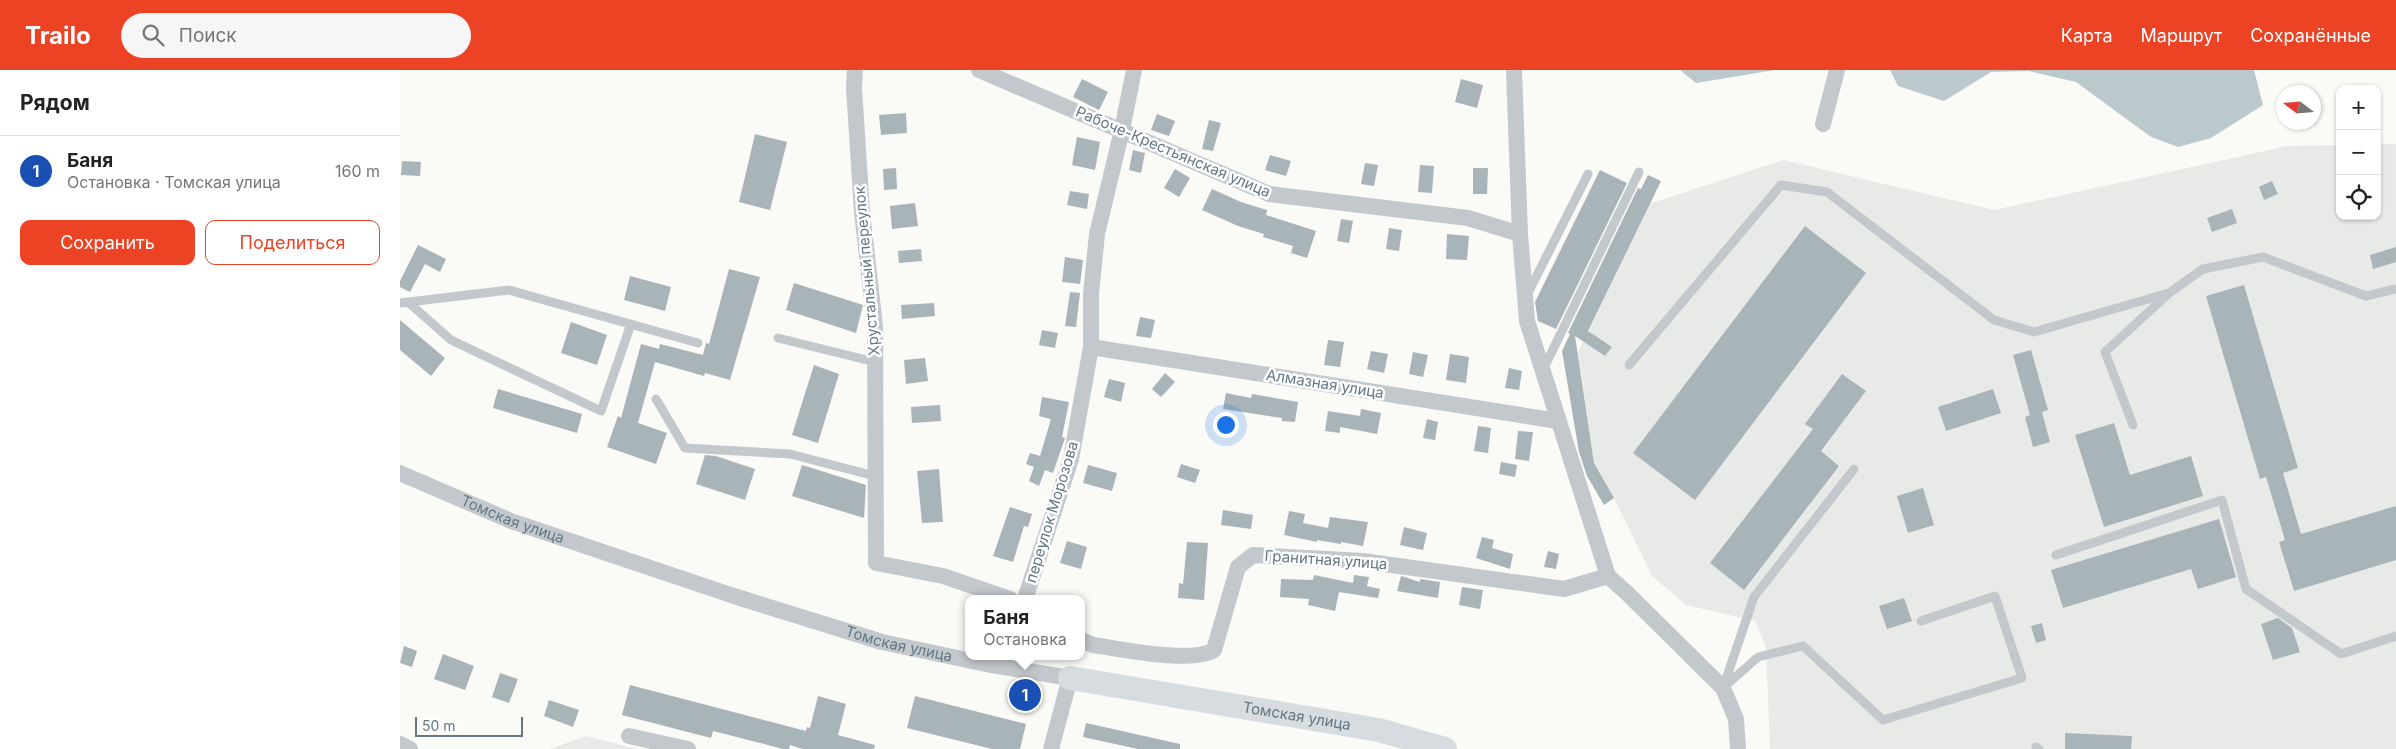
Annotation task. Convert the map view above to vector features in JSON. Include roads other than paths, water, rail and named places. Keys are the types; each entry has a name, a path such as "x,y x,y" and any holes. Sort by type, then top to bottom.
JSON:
{"street":[{"name":"Хрустальный переулок","path":"855,70 854,97 862,212 875,326 876,563 943,576 998,595"},
{"name":"Рабоче-Крестьянская улица","path":"979,70 1269,194 1468,218 1520,234"},
{"name":"переулок Морозова","path":"1025,595 1071,459 1091,347 1090,294 1097,234 1134,70"},
{"path":"1514,70 1520,234 1528,321 1608,576 1630,594 1722,688 1736,719 1738,749"},
{"path":"1823,124 1836,70"},
{"name":"Алмазная улица","path":"1091,347 1558,421"},
{"name":"Томская улица","path":"400,473 511,521 737,598 873,640 957,659 1370,728 1409,744 1445,749"},
{"name":"Гранитная улица","path":"1085,642 1093,645 1176,656 1205,655 1214,650 1238,567 1252,555 1363,560 1564,589 1608,576"},
{"path":"1051,749 1070,678"},
{"path":"629,736 688,749"},
{"path":"400,744 410,749"}],"lane":[{"path":"1543,371 1639,172"},
{"path":"1526,298 1588,174"},
{"path":"1629,365 1781,185 1827,192 1994,320 2034,332 2169,293"},
{"path":"2133,425 2105,352 2169,293 2204,269 2263,257 2366,296 2396,289"},
{"path":"404,302 508,290 698,343"},
{"path":"404,302 451,340 601,411 631,324"},
{"path":"778,338 875,362"},
{"path":"656,399 685,448 790,454 875,476"},
{"path":"1722,688 1754,597 1854,469"},
{"path":"2056,554 2222,500 2246,589 2341,654 2396,636"},
{"path":"1722,688 1758,657 1804,646 1882,720 2022,678 1995,596 1921,622"}],"place":[{"name":"Баня","path":"1025,695"}]}
